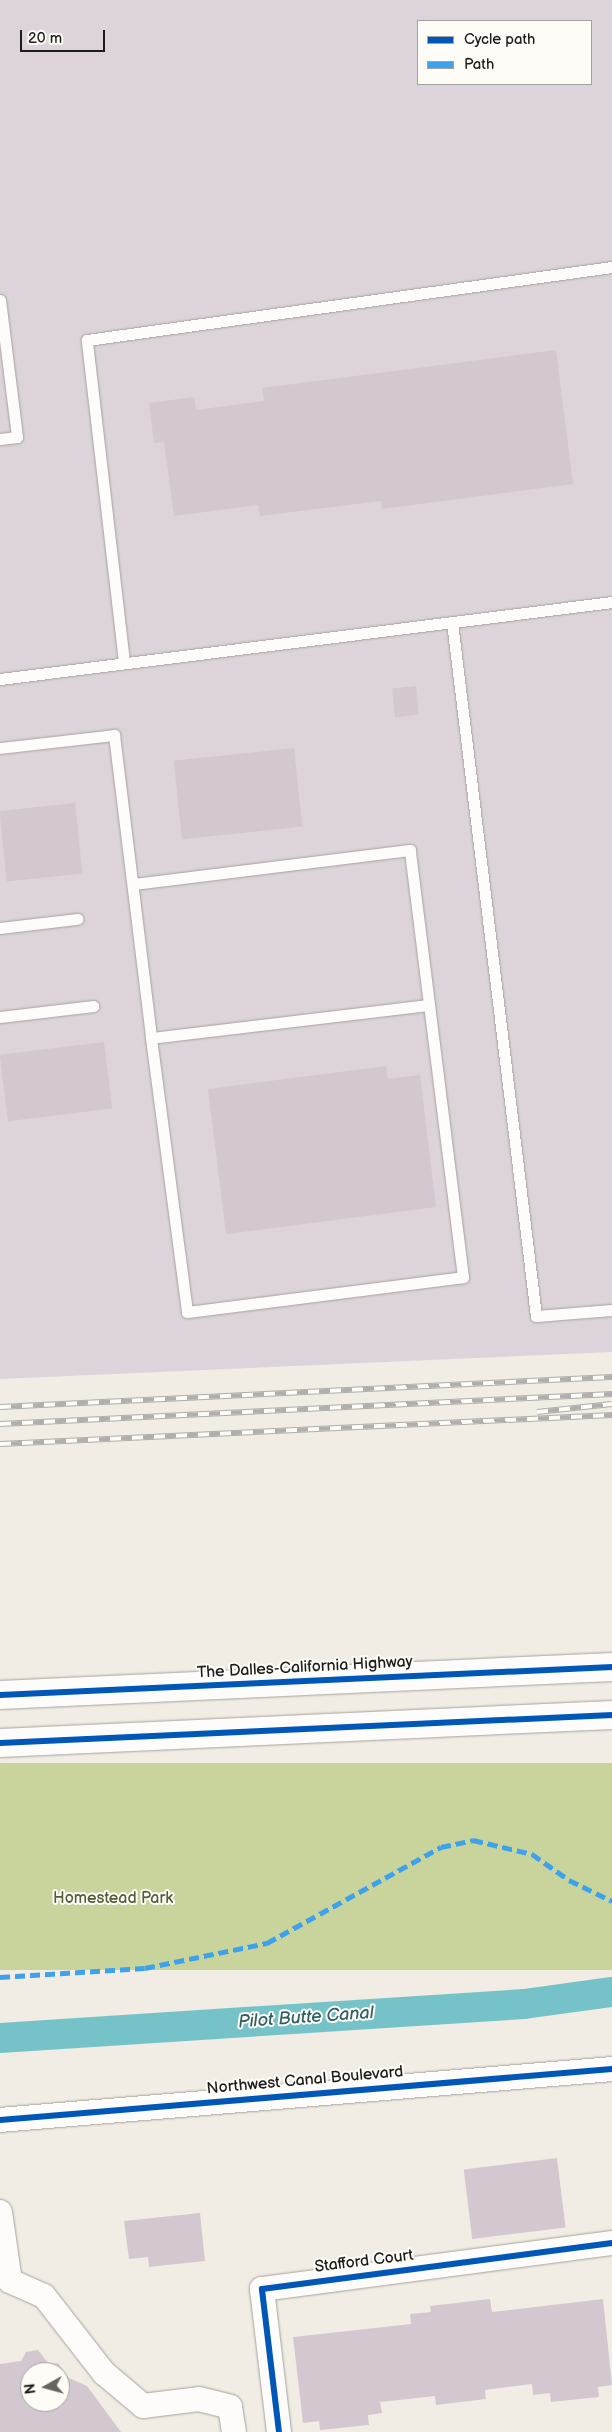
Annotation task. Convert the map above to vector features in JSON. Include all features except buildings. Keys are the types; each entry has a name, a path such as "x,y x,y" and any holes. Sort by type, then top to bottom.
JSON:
{"highway":[{"name":"The Dalles-California Highway","path":"0,1695 612,1667"},
{"path":"0,1743 612,1715"}],"street":[{"name":"Northwest Canal Boulevard","path":"0,2120 612,2069"},
{"path":"0,2212 5,2284 44,2296 104,2373 143,2406 200,2399 230,2407 234,2432"},
{"name":"Stafford Court","path":"279,2432 262,2289 612,2243"}],"lane":[{"path":"124,662 87,340 612,267"},
{"path":"0,300 17,437 0,439"},
{"path":"0,679 612,602"},
{"path":"452,622 536,1316 612,1310"},
{"path":"0,748 114,735 187,1312 463,1277 410,850 133,884"},
{"path":"0,928 77,919"},
{"path":"151,1038 429,1005"},
{"path":"0,1017 93,1006"}],"shaded area":[{"path":"0,0 612,0 612,1352 0,1379"}],"green space":[{"name":"Homestead Park","path":"0,1763 612,1763 612,1970 0,1970"}],"waterway":[{"name":"Pilot Butte Canal","path":"0,2038 524,2004 612,1992"}],"railway":[{"path":"0,1407 612,1377"},
{"path":"0,1424 612,1394"},
{"path":"537,1412 612,1404"},
{"path":"0,1444 612,1415"}],"marked path":[{"path":"0,1977 145,1968 267,1943 441,1847 473,1840 532,1854 569,1880 612,1901"}],"cycle path":[{"path":"0,1695 612,1667"},
{"path":"0,1743 612,1715"},
{"path":"0,2120 612,2069"},
{"path":"279,2432 262,2289 612,2243"}]}
